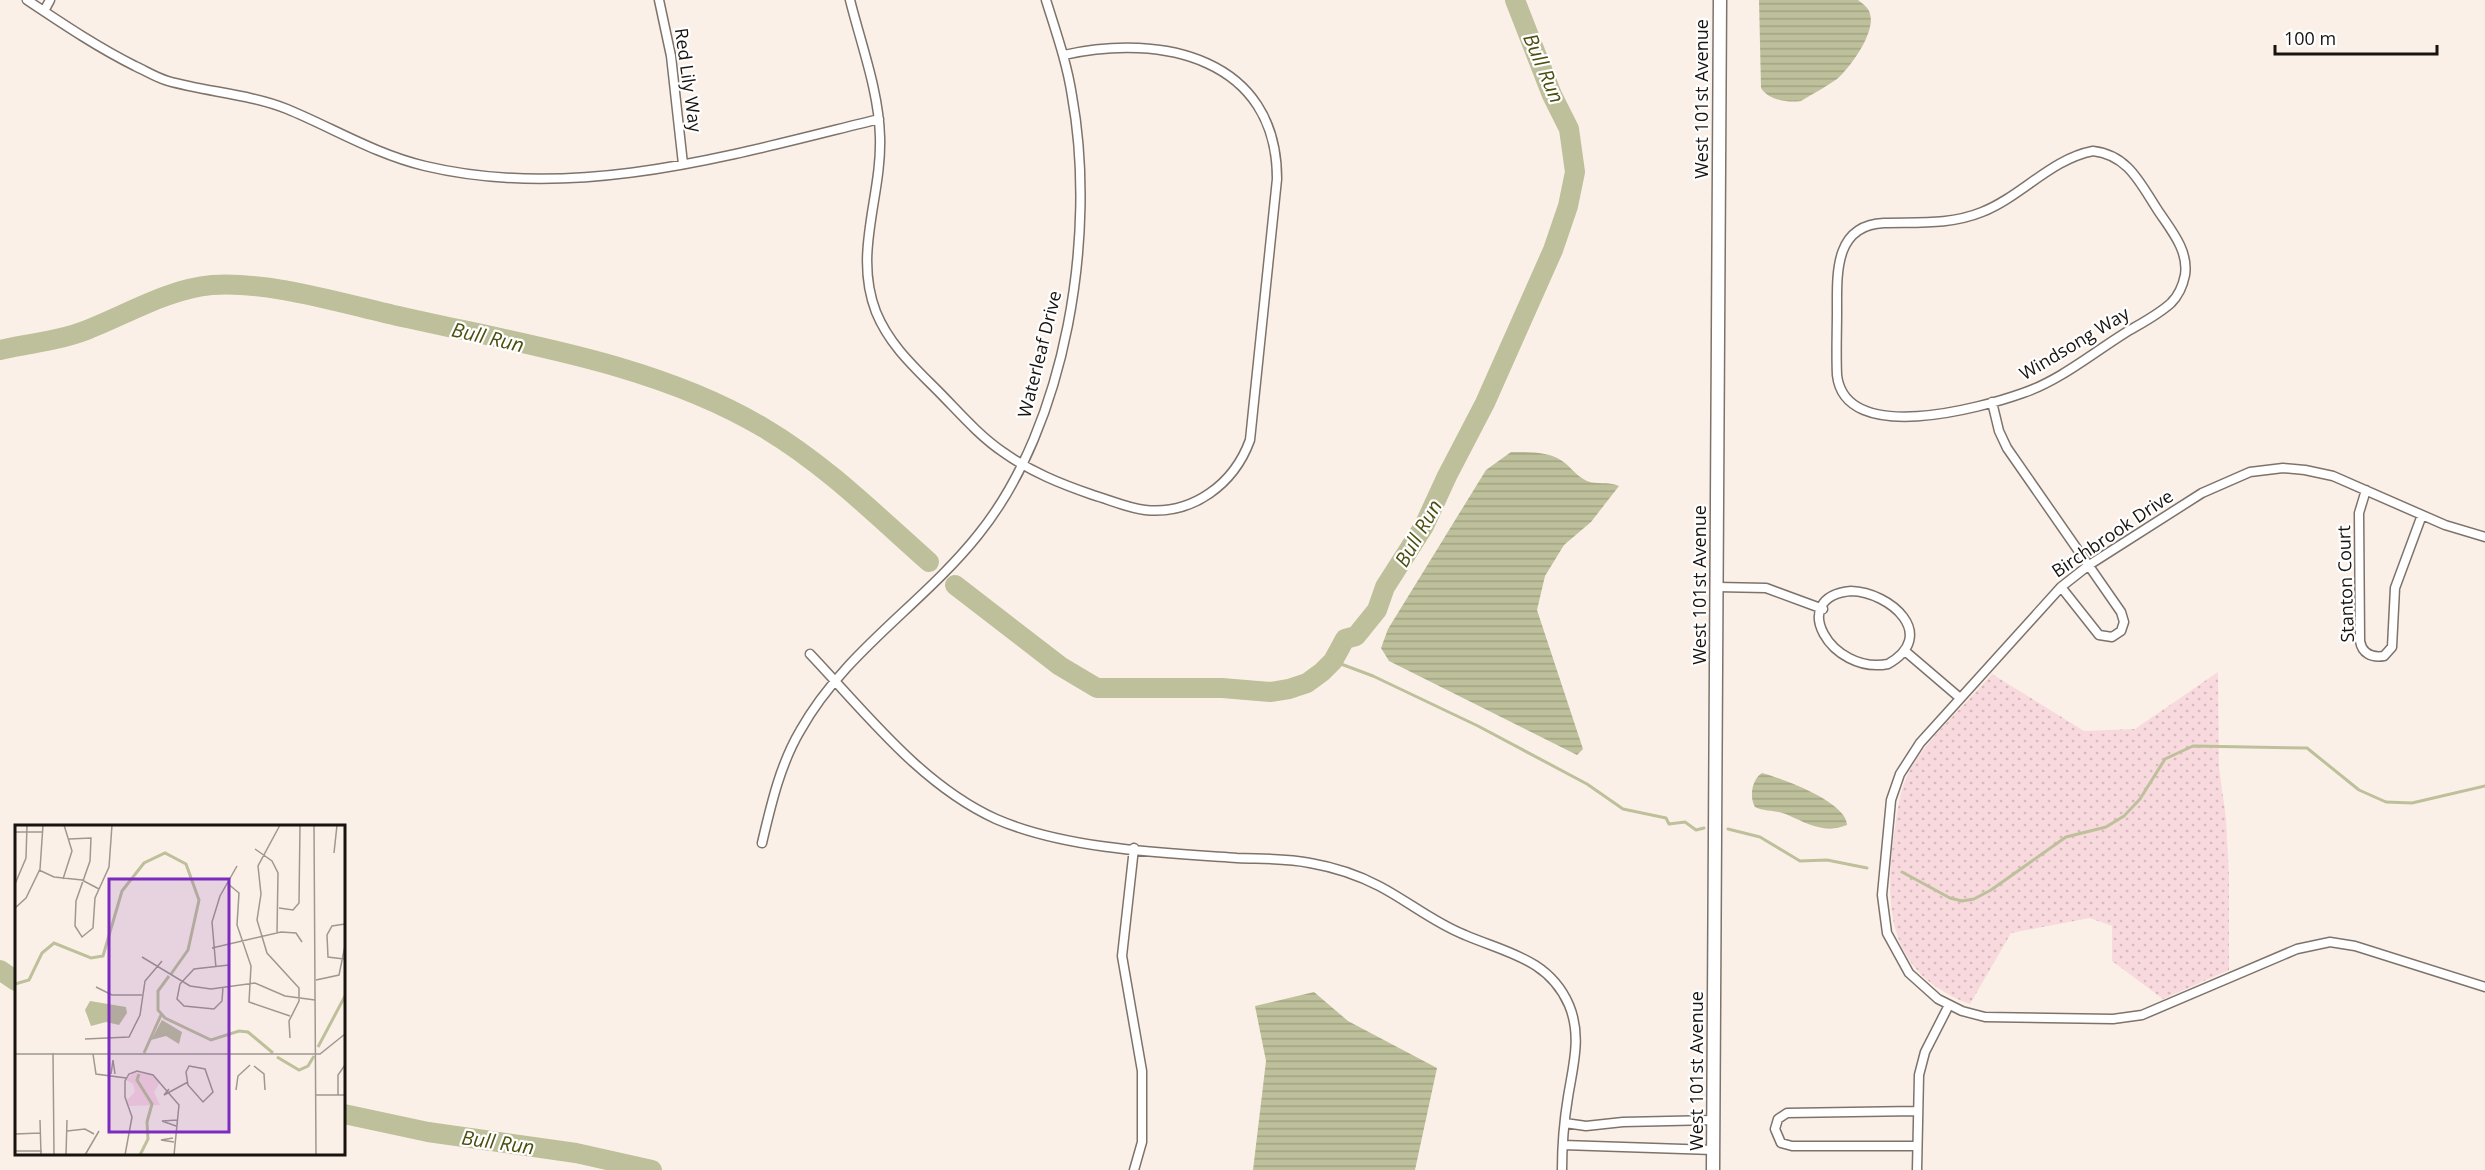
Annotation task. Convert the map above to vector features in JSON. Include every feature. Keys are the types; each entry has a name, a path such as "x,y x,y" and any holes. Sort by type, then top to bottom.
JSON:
{"street":[{"path":"27,0 96,46 166,80 246,96 287,109 385,154 424,166 481,176 543,179 584,177 683,164 879,119"},
{"path":"44,11 50,0"},
{"name":"Red Lily Way","path":"659,0 673,67 683,164"},
{"path":"850,0 879,119 880,149 866,258 868,285 876,313 888,336 906,359 983,436 1022,465 1063,485 1138,508 1160,510 1180,507 1212,493 1230,475 1247,447 1254,420 1277,179 1275,149 1264,118 1254,101 1234,80 1209,63 1186,55 1130,47 1097,49 1064,55"},
{"name":"Waterleaf Drive","path":"762,843 777,787 792,745 810,714 834,680 979,534 1022,465 1035,438 1055,373 1069,308 1076,257 1080,169 1074,107 1064,55 1046,0"},
{"name":"West 101st Avenue","path":"1713,1170 1720,0"},
{"name":"Windsong Way","path":"2093,151 2104,152 2122,160 2134,172 2180,245 2186,264 2185,274 2177,294 2165,308 2042,385 1992,402 1941,414 1889,416 1872,414 1853,403 1840,389 1837,375 1837,267 1848,242 1867,225 1941,222 1989,210 2074,156 2093,151"},
{"path":"1992,402 1999,431 2007,448 2121,612 2123,625 2119,633 2109,638 2099,635 2061,587"},
{"name":"Birchbrook Drive","path":"2485,537 2455,529 2333,476 2305,470 2283,468 2250,472 2211,487 2090,565 2061,587 1916,748 1900,774 1888,813 1882,886 1884,922 1898,957 1916,981 1949,1005 1973,1014 1995,1018 2123,1018 2168,1006 2297,949 2330,942 2355,946 2485,987"},
{"name":"Stanton Court","path":"2366,490 2359,513 2360,640 2363,651 2371,656 2384,656 2392,647 2395,588 2422,515"},
{"path":"1717,587 1766,588 1823,609"},
{"path":"1851,591 1862,592 1892,605 1908,622 1910,635 1905,651 1894,661 1881,666 1869,664 1836,651 1822,636 1820,622 1823,609 1834,595 1851,591"},
{"path":"1905,651 1960,698"},
{"path":"810,654 926,773 975,807 1035,833 1076,842 1211,856 1296,860 1332,868 1380,886 1453,930 1531,960 1560,988 1574,1020 1576,1052 1565,1123 1562,1170"},
{"path":"1134,848 1122,956 1142,1071 1142,1142 1134,1170"},
{"path":"1917,1170 1916,1111 1922,1062 1949,1005"},
{"path":"1916,1111 1786,1113 1778,1119 1775,1129 1781,1143 1792,1146 1917,1146"},
{"path":"1565,1123 1586,1126 1623,1122 1714,1120"},
{"path":"1563,1145 1713,1150"}],"shaded area":[{"path":"1759,0 1858,0 1866,6 1871,22 1866,40 1855,58 1837,79 1801,101 1779,100 1768,95 1761,88"},
{"path":"1511,452 1553,456 1587,481 1619,486 1591,522 1564,545 1545,576 1537,610 1583,749 1577,755 1389,661 1381,648 1388,629 1486,470"},
{"path":"2218,672 2219,768 2226,818 2229,875 2229,970 2163,999 2112,961 2112,926 2090,918 2011,933 1970,1004 1944,992 1924,977 1909,960 1899,940 1893,919 1890,895 1891,870 1899,800 1907,776 1923,750 1992,674 2084,731 2135,729"},
{"path":"1762,773 1812,792 1836,808 1844,816 1847,825 1839,828 1824,828 1784,813 1755,807 1752,788"},
{"path":"1314,992 1348,1021 1437,1068 1415,1170 1253,1170 1266,1061 1255,1006"}],"waterway":[{"name":"Bull Run","path":"955,585 1060,666 1097,688 1222,688 1270,692 1307,683 1333,661 1345,639 1356,636 1377,610 1385,587 1424,526 1485,403 1553,250 1568,206 1575,172 1569,129 1552,95 1515,0"},
{"name":"Bull Run","path":"0,350 74,335 163,297 195,287 212,285 285,290 544,348 636,372 723,406 764,428 829,474 929,562"},
{"path":"1333,661 1373,676 1478,726 1587,784 1623,809 1666,818 1669,824 1685,822 1696,830 1704,828"},
{"path":"1902,872 1950,898 1962,901 1974,899 1991,890 2066,837 2106,827 2124,816 2140,799 2165,759 2193,746 2307,748 2359,790 2386,802 2412,803 2485,786"},
{"path":"1728,829 1760,837 1800,861 1827,860 1867,868"},
{"name":"Bull Run","path":"0,970 15,980"},
{"name":"Bull Run","path":"345,1114 428,1132 576,1153 652,1170"}]}
